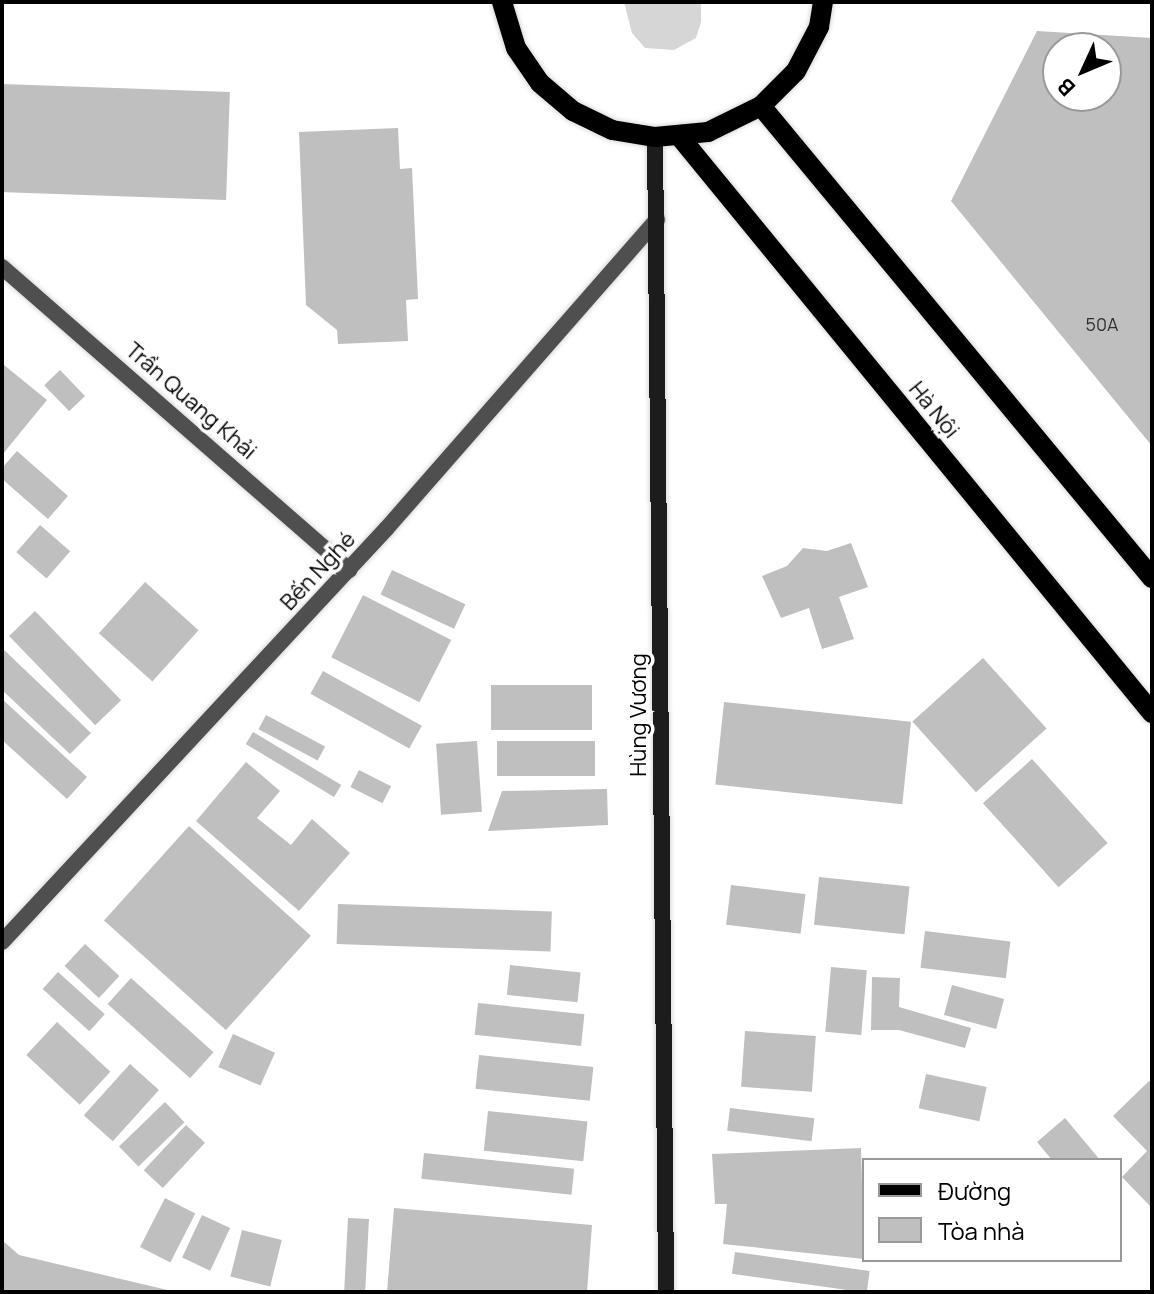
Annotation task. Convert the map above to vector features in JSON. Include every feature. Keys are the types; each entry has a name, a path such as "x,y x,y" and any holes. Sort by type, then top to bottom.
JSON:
{"main road":[{"path":"502,2 516,48 540,83 573,111 612,130 655,137 708,132 761,106 796,71 819,27 823,2"},
{"path":"761,106 1152,578"},
{"name":"Hùng Vương","path":"655,137 666,1292"},
{"name":"Hà Nội","path":"680,137 1152,713"}],"street":[{"name":"Bến Nghé","path":"2,942 349,570 657,220"},
{"name":"Trần Quang Khải","path":"2,267 349,570"}],"shaded area":[{"path":"624,2 701,2 701,22 696,38 674,50 645,48 632,33"}],"building":[{"path":"1037,31 1053,32 1042,32 1042,112 1122,112 1122,36 1152,38 1152,446 951,201"},
{"path":"2,84 230,92 226,200 2,192"},
{"path":"398,128 400,169 412,168 418,299 406,300 408,341 338,344 337,330 306,305 299,132"},
{"path":"4,365 47,400 2,455 2,368"},
{"path":"60,370 85,396 69,411 44,385"},
{"path":"17,451 68,496 48,519 2,479 2,468"},
{"path":"40,525 70,551 47,578 16,552"},
{"path":"851,543 868,587 839,597 854,639 822,649 809,608 781,618 762,576 787,566 803,548 827,551"},
{"path":"392,570 465,604 454,629 381,594"},
{"path":"145,582 199,630 152,681 99,633"},
{"path":"363,595 451,640 419,702 331,657"},
{"path":"35,611 121,700 95,725 9,636"},
{"path":"2,648 91,733 70,754 2,690"},
{"path":"983,658 1047,729 976,792 912,722"},
{"path":"323,671 422,726 409,749 310,694"},
{"path":"491,685 592,685 592,730 491,730"},
{"path":"2,699 87,777 67,799 2,740"},
{"path":"724,702 911,722 902,804 715,785"},
{"path":"266,715 325,746 318,761 258,729"},
{"path":"253,732 341,785 334,797 246,744"},
{"path":"477,741 482,812 441,815 436,744"},
{"path":"497,741 595,741 595,776 497,776"},
{"path":"1032,759 1108,843 1059,887 983,803"},
{"path":"246,762 280,791 257,818 291,845 312,819 350,853 299,911 196,821"},
{"path":"359,770 391,786 382,803 350,787"},
{"path":"607,789 608,825 488,831 502,791"},
{"path":"189,826 311,936 226,1030 104,920"},
{"path":"819,877 910,887 904,934 814,925"},
{"path":"731,885 805,894 801,934 726,925"},
{"path":"338,904 552,911 550,951 337,944"},
{"path":"925,931 1010,941 1006,978 920,968"},
{"path":"85,944 119,976 99,998 65,966"},
{"path":"510,965 581,972 577,1002 507,995"},
{"path":"831,967 867,970 861,1035 825,1032"},
{"path":"58,972 105,1014 89,1031 43,989"},
{"path":"872,977 900,978 899,1007 971,1028 965,1048 899,1030 871,1030"},
{"path":"131,978 213,1052 190,1078 108,1004"},
{"path":"952,985 1004,999 996,1029 944,1015"},
{"path":"478,1003 584,1014 581,1046 475,1035"},
{"path":"57,1022 110,1072 80,1105 26,1055"},
{"path":"745,1031 816,1036 812,1092 741,1087"},
{"path":"233,1034 275,1053 260,1086 218,1067"},
{"path":"479,1055 593,1067 590,1101 475,1089"},
{"path":"130,1064 159,1090 113,1141 84,1115"},
{"path":"926,1074 987,1087 979,1121 919,1108"},
{"path":"1149,1081 1152,1084 1150,1206 1122,1177 1147,1151 1113,1116"},
{"path":"165,1102 184,1122 138,1167 119,1146"},
{"path":"730,1108 814,1118 812,1141 727,1131"},
{"path":"488,1111 587,1121 583,1161 484,1151"},
{"path":"1065,1118 1098,1158 1050,1158 1037,1142"},
{"path":"186,1125 205,1143 163,1188 144,1170"},
{"path":"861,1148 862,1259 723,1244 727,1204 715,1204 712,1154"},
{"path":"424,1153 574,1169 571,1195 421,1179"},
{"path":"165,1198 195,1213 170,1262 140,1247"},
{"path":"394,1208 592,1225 587,1292 387,1292"},
{"path":"202,1215 230,1228 210,1271 182,1258"},
{"path":"348,1218 369,1219 365,1292 344,1292"},
{"path":"242,1230 282,1240 270,1286 230,1277"},
{"path":"2,1240 19,1255 176,1292 2,1292"},
{"path":"735,1252 870,1271 867,1292 732,1274"}]}
